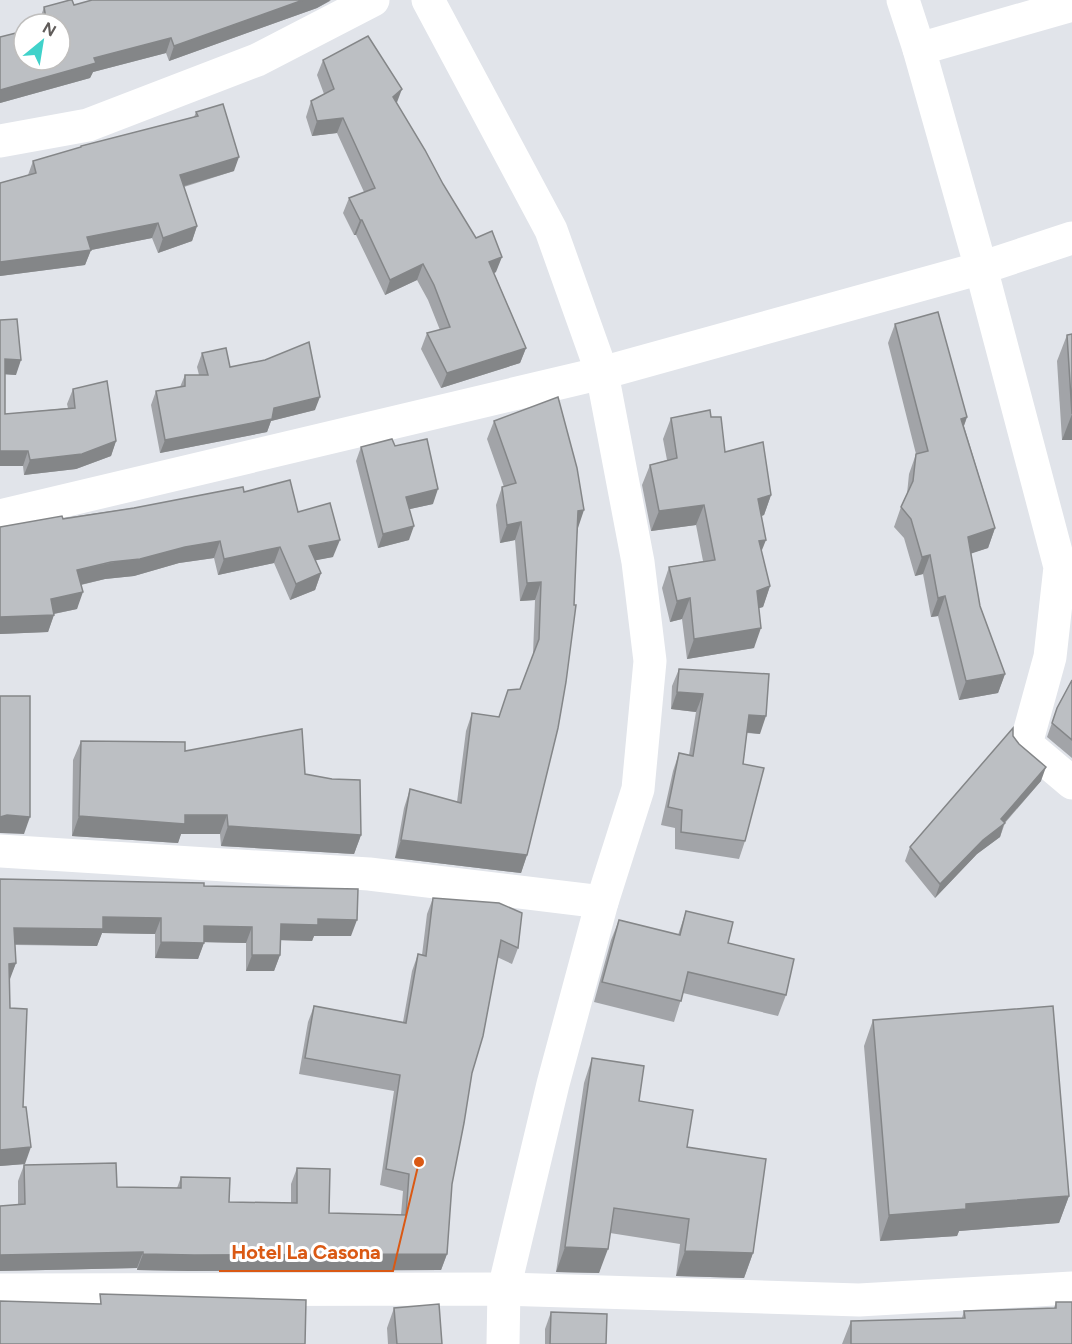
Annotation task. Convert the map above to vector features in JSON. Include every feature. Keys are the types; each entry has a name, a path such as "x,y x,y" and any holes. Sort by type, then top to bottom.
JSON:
{"street":[{"path":"0,141 88,125 257,60 373,0"},
{"path":"428,0 551,230 602,373 638,562 650,661 638,789 602,902 553,1084 504,1289 503,1344"},
{"path":"903,0 919,49 1066,567 1050,657 1026,744 1072,783"},
{"path":"919,49 1072,5"},
{"path":"0,516 602,373 981,268 1072,238"},
{"path":"0,851 369,874 602,902"},
{"path":"0,1290 504,1289 859,1300 1072,1288"}],"building":[{"path":"70,0 74,5 92,0 303,0 174,46 171,38 94,58 96,63 72,70 72,12 45,12 44,7"},
{"path":"12,34 12,72 64,72 0,90 0,37"},
{"path":"368,36 402,89 393,97 476,238 492,231 502,257 489,262 526,348 447,373 427,333 450,327 434,285 423,264 390,280 349,198 375,188 343,118 317,121 311,101 334,89 323,60"},
{"path":"223,104 239,157 180,175 197,226 163,238 158,223 87,237 91,250 0,262 0,183 36,173 33,161 81,146 198,116 196,112"},
{"path":"938,312 967,417 961,419 995,528 968,537 980,606 1005,674 966,681 945,596 938,598 930,555 922,557 911,519 901,507 913,481 916,454 928,451 895,324"},
{"path":"17,319 21,360 5,359 5,414 75,408 73,389 107,381 116,441 82,454 30,460 28,451 0,451 0,320"},
{"path":"1072,334 1072,414 1067,335"},
{"path":"309,342 320,397 274,408 272,419 165,440 156,391 185,386 185,375 208,375 202,353 226,348 230,367 265,360"},
{"path":"558,397 577,468 584,510 578,511 574,605 576,605 566,682 558,728 527,855 401,840 410,789 461,803 472,713 499,717 508,690 520,689 539,639 541,582 527,583 521,522 507,525 502,487 516,483 494,421"},
{"path":"710,410 711,417 721,417 725,452 763,442 771,495 758,499 766,540 759,541 770,586 757,591 761,628 694,639 690,598 677,601 669,567 715,560 704,505 659,511 650,465 677,458 671,418"},
{"path":"392,439 395,446 427,439 438,489 406,497 414,526 383,534 361,447"},
{"path":"290,480 298,512 330,503 340,540 309,546 321,573 296,584 280,547 224,559 220,541 77,570 83,592 51,599 54,615 0,617 0,527 62,516 63,519 134,508 243,487 244,492"},
{"path":"679,669 769,674 766,716 749,715 743,764 764,768 745,841 681,832 682,810 668,807 679,753 693,756 703,694 677,692"},
{"path":"1072,680 1072,740 1052,723"},
{"path":"0,696 30,696 30,817 7,815 0,817"},
{"path":"1013,728 1013,736 1019,744 1046,767 1001,819 1005,823 983,840 940,884 910,847"},
{"path":"302,729 305,774 332,779 360,780 361,835 228,826 227,815 185,815 185,824 79,816 81,741 185,742 185,751"},
{"path":"0,879 358,889 357,920 318,919 318,925 281,924 280,955 252,955 252,927 204,926 204,943 161,942 161,918 103,917 103,929 14,928 16,963 9,964 10,1008 27,1009 23,1107 26,1107 31,1147 0,1150"},
{"path":"433,898 499,903 522,913 518,948 501,940 483,1036 472,1073 452,1184 447,1254 194,1255 143,1254 143,1252 0,1255 0,1206 25,1204 24,1165 116,1163 117,1187 181,1188 181,1177 230,1178 229,1202 297,1203 297,1168 330,1169 329,1213 406,1215 409,1174 386,1169 400,1075 305,1058 314,1006 406,1023 418,954 426,956"},
{"path":"686,911 733,922 728,943 794,959 786,995 688,972 681,1001 602,982 619,920 680,935"},
{"path":"1053,1006 1069,1196 966,1204 966,1209 889,1215 873,1020"},
{"path":"592,1058 644,1066 639,1101 693,1110 687,1147 766,1159 753,1253 685,1251 689,1219 614,1208 608,1249 565,1247"},
{"path":"100,1294 306,1300 305,1344 0,1344 0,1301 101,1304"},
{"path":"1056,1302 1072,1302 1072,1344 851,1344 851,1321 965,1318 964,1311 1056,1308"},
{"path":"439,1304 442,1344 397,1344 394,1308"},
{"path":"551,1312 607,1314 606,1344 550,1344"}],"place":[{"name":"Hotel La Casona","path":"419,1162"}]}
